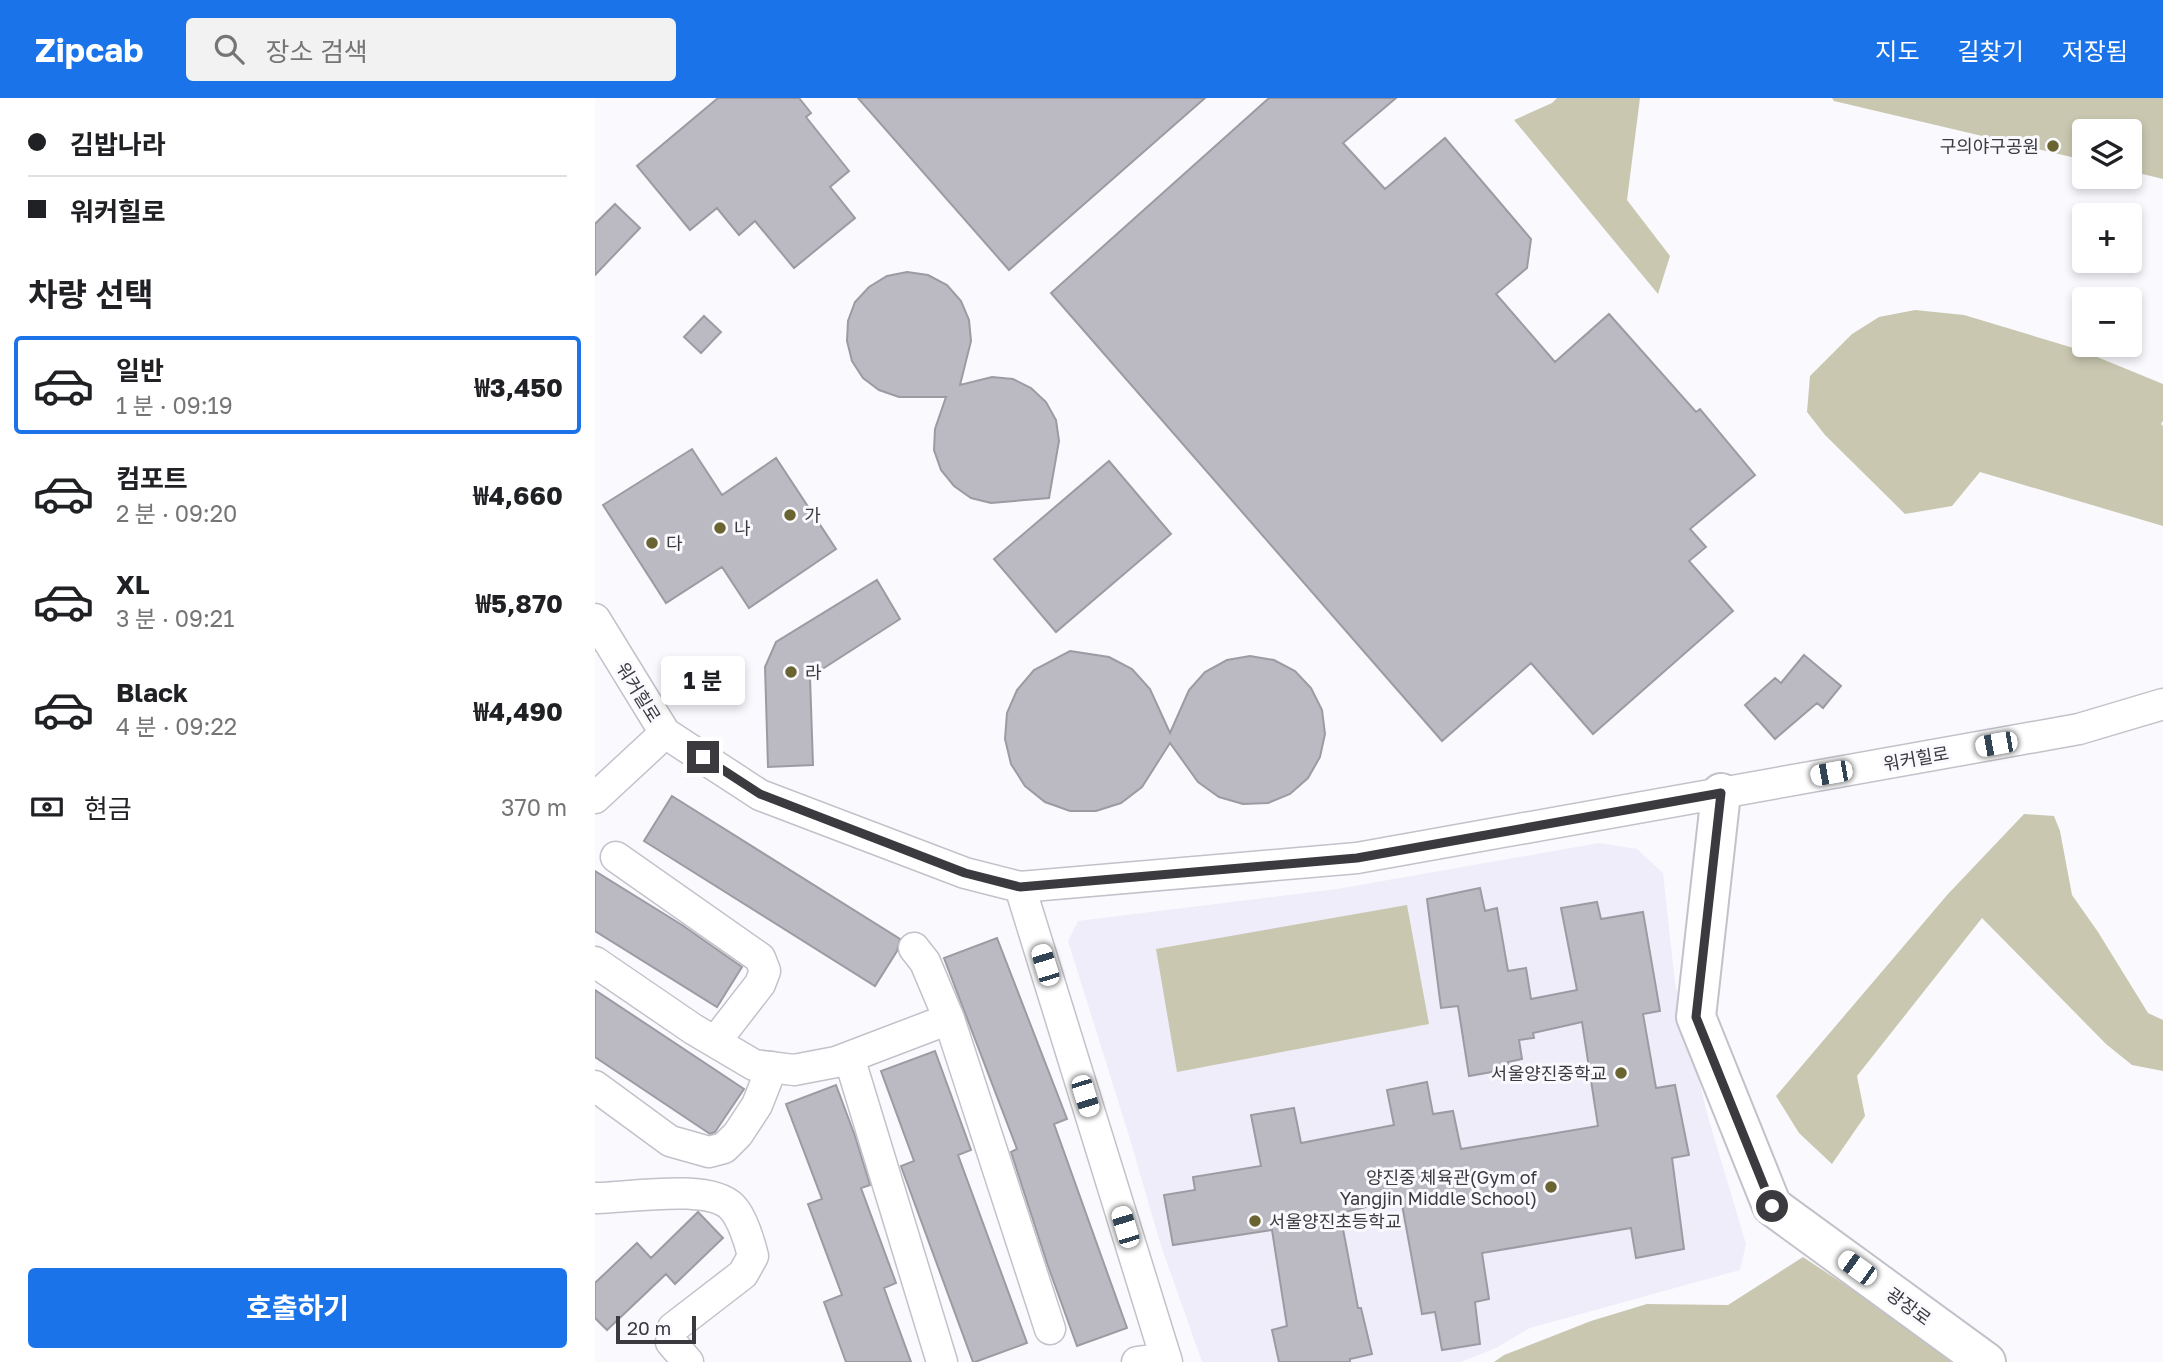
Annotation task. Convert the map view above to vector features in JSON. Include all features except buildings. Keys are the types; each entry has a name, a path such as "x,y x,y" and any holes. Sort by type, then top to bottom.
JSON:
{"street":[{"name":"워커힐로","path":"595,619 665,733 760,794 965,873 1020,887 1357,858 2079,729 2163,704"},
{"path":"595,798 665,733"},
{"name":"광장로","path":"1721,793 1696,1017 1772,1206 1986,1362"},
{"path":"616,856 760,958 765,971 760,984 715,1042"},
{"path":"1020,887 1167,1360 1136,1362"},
{"path":"914,948 925,962 949,1019 1050,1329"},
{"path":"595,962 754,1065 794,1070 836,1062 949,1019"},
{"path":"849,1057 942,1362"},
{"path":"595,1086 670,1141 709,1153 724,1149 738,1134 757,1105 772,1067"},
{"path":"595,1198 688,1193 718,1198 733,1208 750,1241 754,1256 743,1274 673,1328 671,1342 688,1362"}],"shaded area":[{"path":"1557,98 1640,98 1627,200 1670,256 1658,294 1514,120 1552,103"},
{"name":"구의야구공원","path":"1832,98 2163,98 2163,179 2142,174 2142,119 2072,119 2072,157 1834,101"},
{"path":"1915,310 1964,315 2072,348 2072,357 2097,357 2163,384 2163,526 1980,472 1952,506 1905,514 1825,435 1807,412 1810,376 1852,334 1879,317"},
{"path":"2024,814 2054,816 2060,831 2072,895 2148,1013 2163,1020 2163,1071 2132,1065 2106,1044 1982,918 1857,1076 1865,1116 1832,1164 1799,1133 1776,1096 1948,894"},
{"path":"1599,843 1637,849 1663,873 1675,983 1708,1117 1746,1244 1740,1270 1530,1328 1496,1348 1461,1362 1202,1362 1161,1246 1068,941 1078,921 1337,889"},
{"path":"1407,905 1429,1024 1177,1072 1156,949"},
{"path":"1803,1257 1961,1362 1494,1362 1504,1355 1591,1321 1647,1304 1728,1305"}],"place":[{"name":"구의야구공원","path":"2053,146"},
{"name":"가","path":"790,515"},
{"name":"나","path":"720,528"},
{"name":"다","path":"652,543"},
{"name":"라","path":"791,672"},
{"name":"서울양진중학교","path":"1621,1073"},
{"name":"양진중 체육관(Gym of Yangjin Middle School)","path":"1551,1187"},
{"name":"서울양진초등학교","path":"1255,1221"}],"route":[{"path":"703,757 760,794 965,873 1020,887 1357,858 1721,793 1696,1017 1772,1206"}]}
